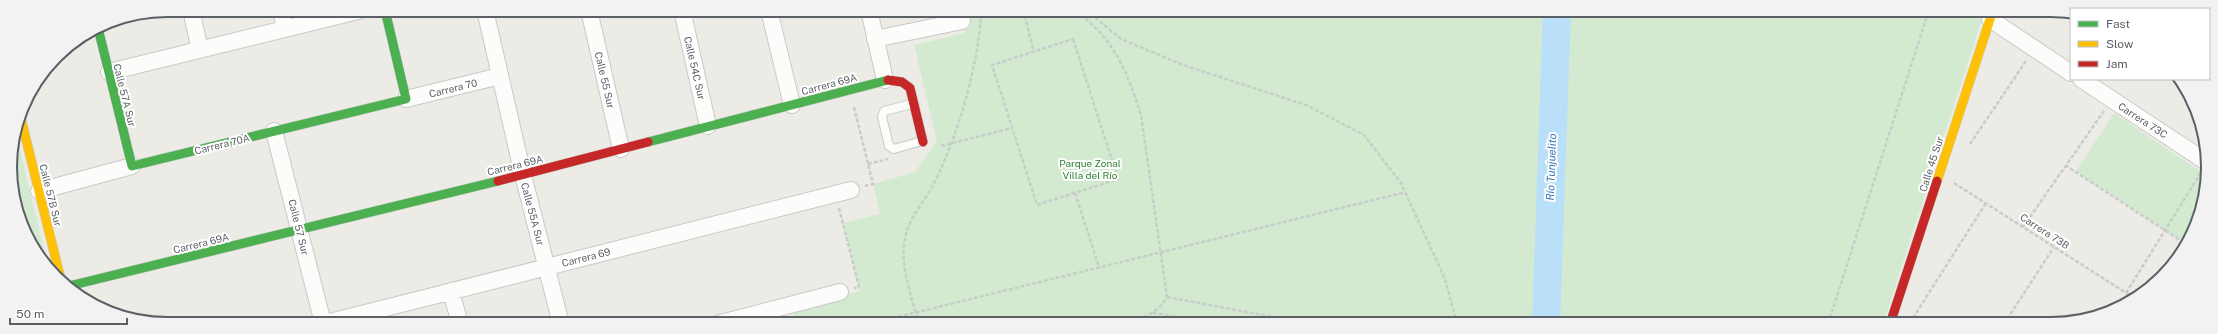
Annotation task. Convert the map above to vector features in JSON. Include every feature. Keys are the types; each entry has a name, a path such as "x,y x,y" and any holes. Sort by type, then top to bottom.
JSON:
{"street":[{"path":"193,17 200,50"},
{"path":"282,17 285,29"},
{"path":"108,72 334,17"},
{"path":"387,17 406,99"},
{"name":"Calle 55A Sur","path":"486,17 523,175 559,317"},
{"name":"Calle 55 Sur","path":"591,17 621,149"},
{"name":"Calle 54C Sur","path":"684,17 708,126"},
{"path":"772,17 792,105"},
{"path":"871,17 885,80"},
{"path":"876,39 954,17"},
{"name":"Calle 45 Sur","path":"1892,317 1990,17"},
{"path":"1994,17 2034,48 2070,72"},
{"name":"Calle 57A Sur","path":"99,33 132,166"},
{"name":"Carrera 70","path":"406,99 500,76"},
{"name":"Carrera 69A","path":"74,285 523,175 885,80 902,82 910,88 915,103 923,142"},
{"name":"Carrera 73C","path":"2082,80 2201,164"},
{"name":"Carrera 70A","path":"39,191 132,166 406,99"},
{"name":"Calle 57B Sur","path":"23,126 59,271"},
{"name":"Calle 57 Sur","path":"274,132 321,317"},
{"name":"Carrera 69","path":"347,317 843,192"},
{"path":"452,291 458,317"},
{"path":"745,317 840,292"}],"lane":[{"path":"915,103 884,112 882,116 891,149 923,142"}],"path":[{"path":"917,317 905,271 904,238 915,211 933,186 946,156 977,53 980,17"},
{"path":"1026,17 1034,52"},
{"path":"1084,17 1103,36 1120,60 1132,86 1141,114 1167,298 1162,306 1153,313 1143,317"},
{"path":"1094,17 1121,39 1183,65 1306,105 1364,135 1401,183 1406,192 1445,279 1455,317"},
{"path":"1830,317 1927,17"},
{"path":"1073,39 1118,179 1075,193 1037,205 992,65 1073,39"},
{"path":"1969,146 2034,48"},
{"path":"850,90 873,184"},
{"path":"2023,227 2112,100"},
{"path":"2065,165 2181,241"},
{"path":"2126,293 2201,171"},
{"name":"Carrera 73B","path":"1954,182 2129,295"},
{"path":"843,192 859,287"},
{"path":"896,317 1406,192"},
{"path":"1075,193 1099,267"},
{"path":"1913,317 1986,203"},
{"path":"2008,317 2054,247"},
{"path":"1167,298 1272,317"},
{"path":"1153,313 1175,317"}],"green space":[{"name":"Parque Zonal Villa del Río","path":"961,17 1983,17 1885,317 794,317 792,309 860,291 843,223 880,214 873,184 915,172 937,141 914,45 965,33"},
{"path":"2114,113 2201,172 2196,206 2190,224 2182,241 2076,171"},
{"path":"19,144 45,254 32,233 22,206 17,177"}],"waterway":[{"name":"Río Tunjuelito","path":"1546,317 1557,17"}],"traffic: fast":[{"path":"99,33 132,166 406,99 387,17"},
{"path":"648,142 888,80"},
{"path":"74,285 498,181"}],"traffic: slow":[{"path":"1937,181 1991,17"},
{"path":"23,126 59,271"}],"traffic: jam":[{"path":"888,80 902,82 910,88 923,142"},
{"path":"498,181 648,142"},
{"path":"1892,317 1937,181"}]}
